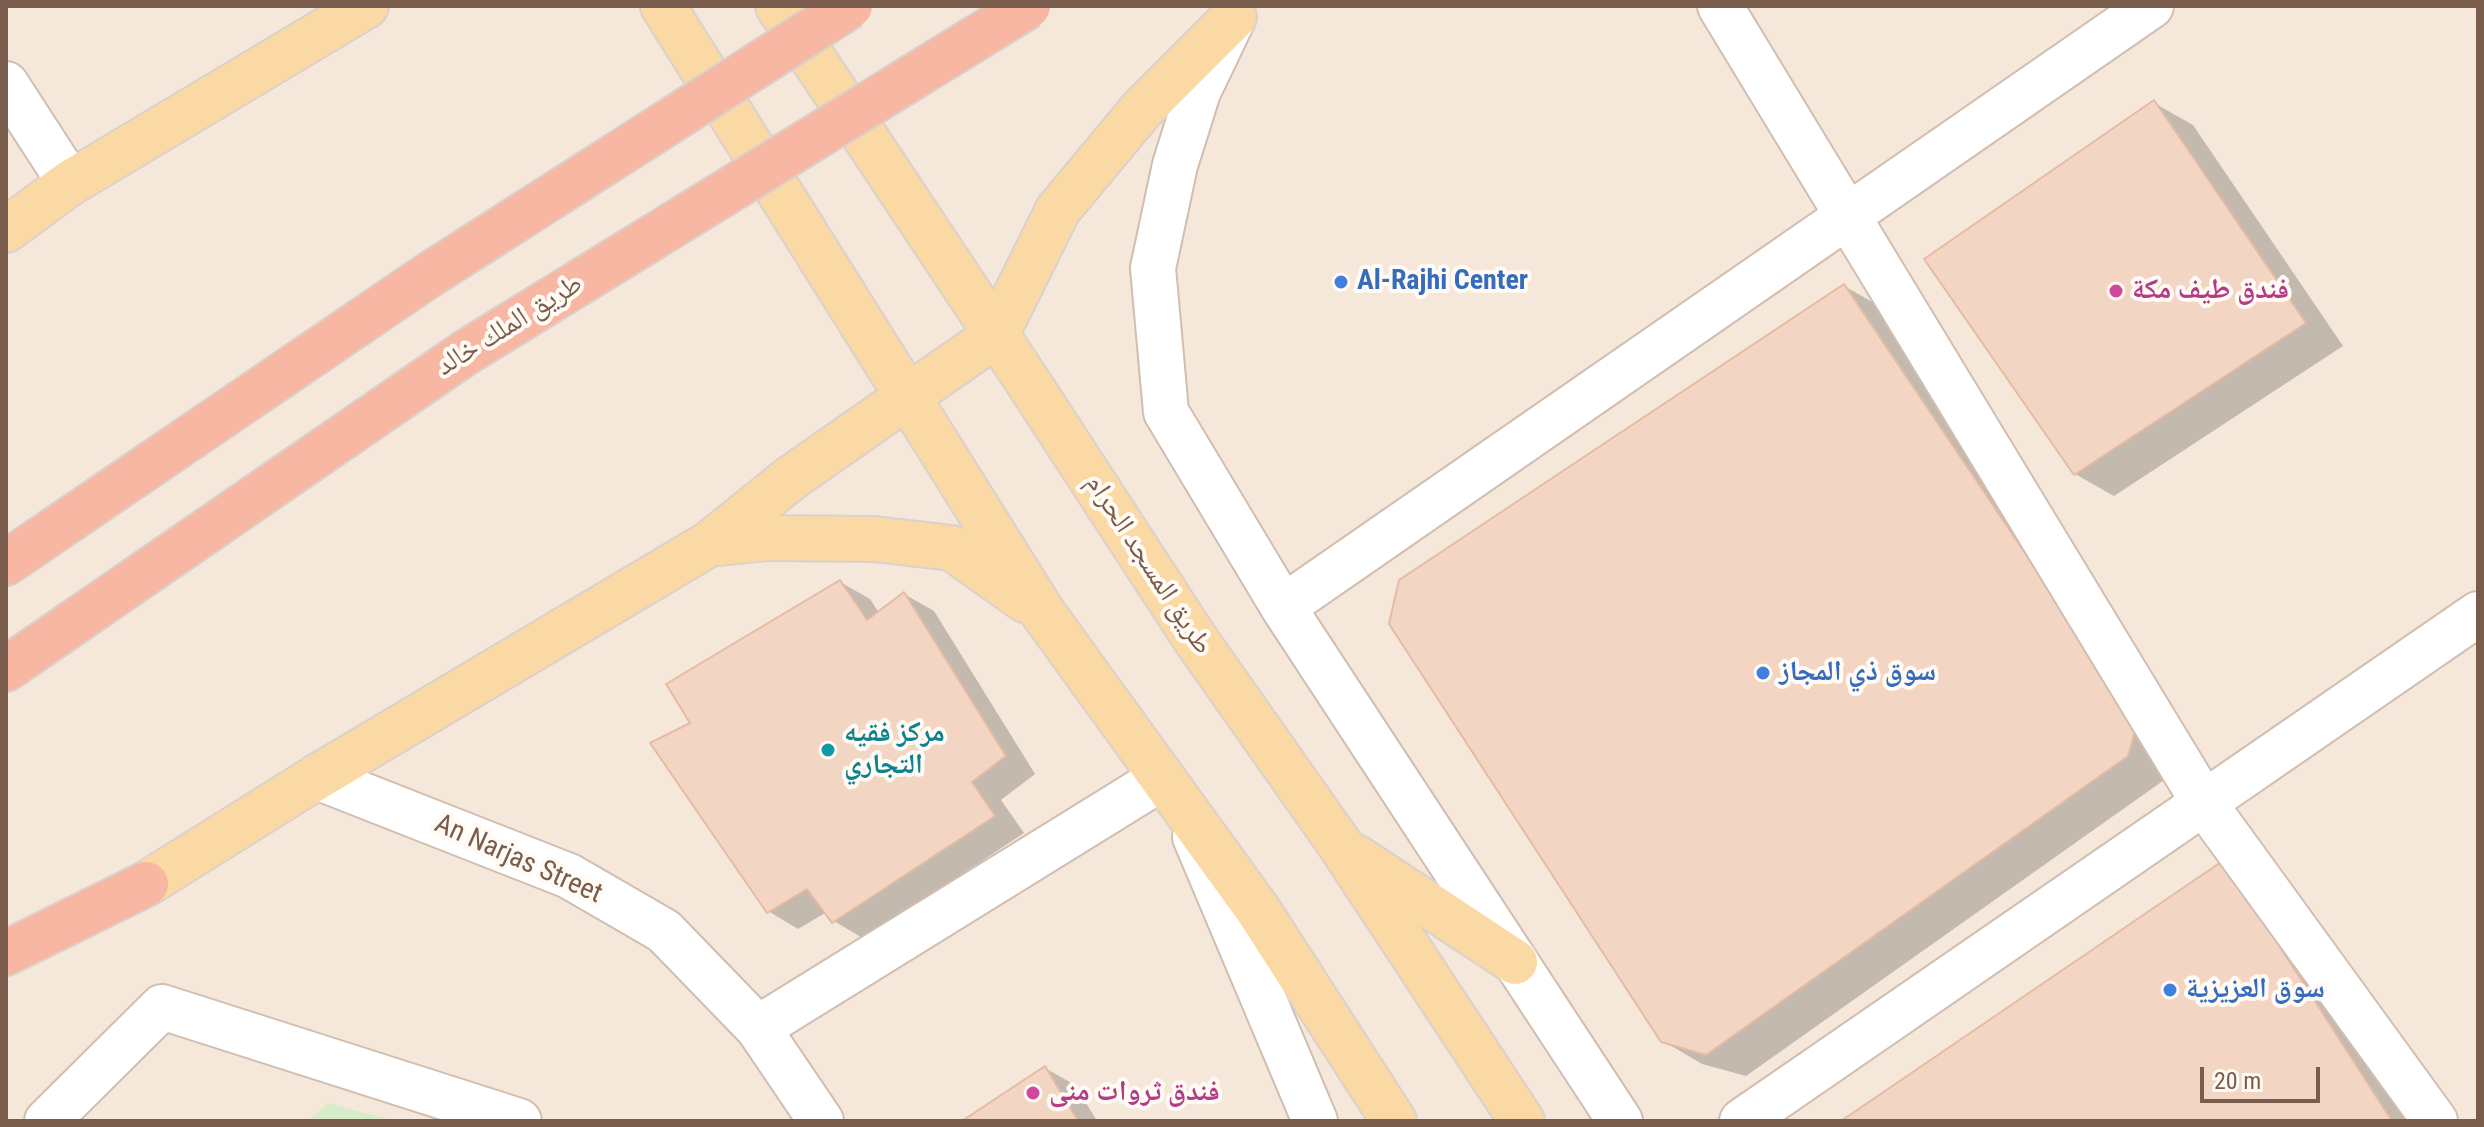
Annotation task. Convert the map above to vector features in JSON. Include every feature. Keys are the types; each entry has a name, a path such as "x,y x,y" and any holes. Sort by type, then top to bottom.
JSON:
{"highway":[{"path":"6,563 426,277 850,6"},
{"name":"طريق الملك خالد","path":"6,669 465,353 1028,6"},
{"path":"6,953 146,884"}],"main road":[{"path":"6,230 70,183 366,6"},
{"path":"663,6 1043,613 1258,910 1394,1121"},
{"name":"طريق المسجد الحرام","path":"778,6 1196,640 1341,846 1522,1121"},
{"path":"146,884 317,777 709,544 791,478 996,335 1058,210 1142,109 1238,12"},
{"path":"709,544 767,538 874,539 952,548 1043,613"},
{"path":"1341,846 1515,962"}],"street":[{"path":"1720,6 2204,803 2435,1121"},
{"path":"1283,607 2151,6"},
{"path":"1238,12 1198,92 1175,165 1153,268 1166,412 1283,607 1620,1121"},
{"path":"6,84 70,183"},
{"path":"1742,1121 2478,614"},
{"name":"An Narjas Street","path":"317,777 569,876 664,931 758,1028 821,1121"},
{"path":"758,1028 1171,789 1314,1121"},
{"path":"47,1121 162,1007 519,1121"}],"shaded area":[{"path":"6,6 2478,6 2478,1121 6,1121"}],"green space":[{"path":"328,1103 395,1121 308,1121"}],"building":[{"name":"فندق طيف مكة","path":"2154,100 2306,323 2074,475 1924,259"},
{"name":"سوق ذي المجاز","path":"1844,284 2138,721 2128,756 1706,1055 1661,1042 1389,624 1399,580"},
{"name":"مركز فقيه التجاري","path":"840,580 867,620 904,592 1006,756 972,782 995,816 832,923 807,889 767,913 650,743 690,723 666,684"},
{"name":"سوق العزيزية","path":"2224,860 2392,1121 1841,1121"},
{"name":"فندق ثروات منى","path":"1045,1066 1078,1121 962,1121"}],"place":[{"name":"Al-Rajhi Center","path":"1341,282"},
{"name":"فندق طيف مكة","path":"2116,291"},
{"name":"سوق ذي المجاز","path":"1763,673"},
{"name":"مركز فقيه التجاري","path":"828,750"},
{"name":"سوق العزيزية","path":"2170,990"},
{"name":"فندق ثروات منى","path":"1033,1093"}]}
